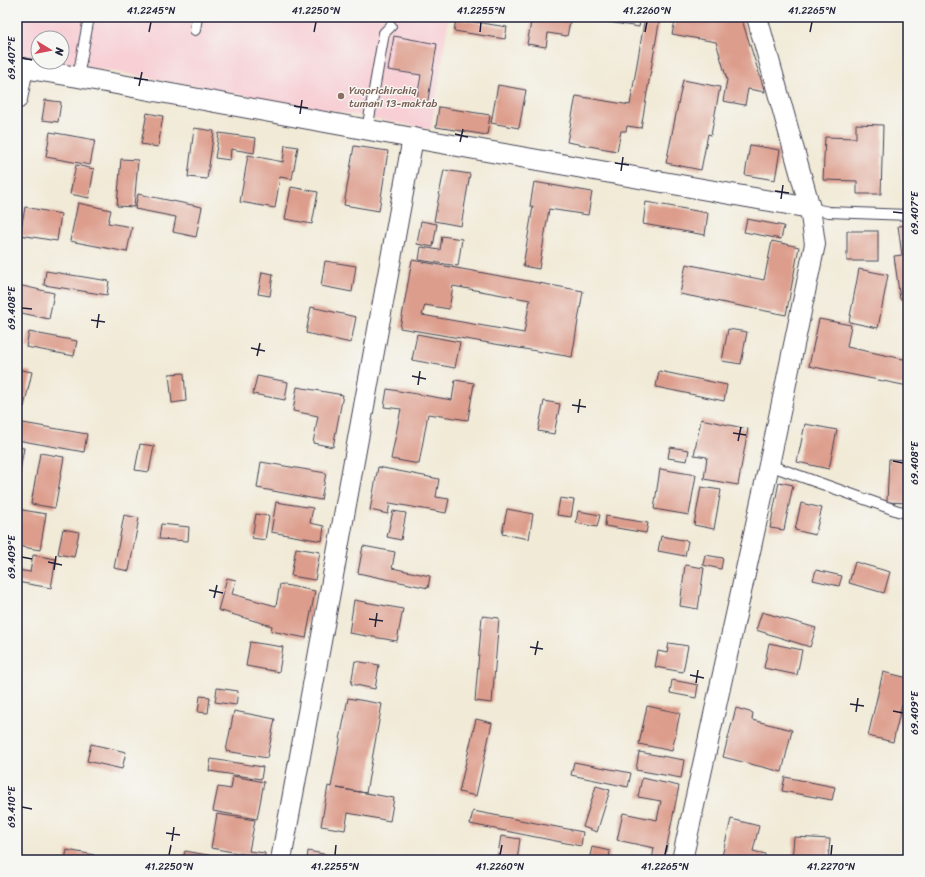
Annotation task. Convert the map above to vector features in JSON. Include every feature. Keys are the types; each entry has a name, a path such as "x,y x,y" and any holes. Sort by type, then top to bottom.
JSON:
{"street":[{"path":"682,860 769,465 815,244 810,208 757,17"},
{"path":"17,98 20,67 810,208"},
{"path":"282,860 413,138"}],"lane":[{"path":"78,77 89,17"},
{"path":"195,30 197,17"},
{"path":"367,130 384,33 392,26"},
{"path":"810,208 829,212 908,215"},
{"path":"769,465 898,511 908,513"}],"shaded area":[{"name":"Yuqorichirchiq tumani 13-maktab","path":"17,17 449,17 431,129 70,63 70,30 30,30 30,56 17,54"}],"building":[{"path":"532,17 571,17 567,36 548,33 546,47 527,44"},
{"path":"603,17 641,17 639,27 602,21"},
{"path":"645,17 660,17 641,128 627,126 626,131 621,131 617,151 567,142 576,96 630,105"},
{"path":"676,17 741,17 765,92 748,89 745,105 723,101 727,80 716,42 672,34"},
{"path":"456,19 507,27 505,39 454,31"},
{"path":"394,36 437,44 427,106 416,104 421,75 388,70"},
{"path":"683,80 720,87 711,135 708,134 701,170 666,163"},
{"path":"498,85 526,90 519,128 491,123"},
{"path":"45,100 61,102 58,122 42,120"},
{"path":"439,107 490,115 487,135 436,127"},
{"path":"147,113 163,116 158,147 141,144"},
{"path":"905,118 908,118 908,154 905,154"},
{"path":"856,124 883,125 881,194 857,194 857,181 823,180 825,137 856,138"},
{"path":"194,128 214,131 207,179 188,177"},
{"path":"50,132 95,140 90,165 46,157"},
{"path":"219,133 256,138 254,153 231,149 230,160 215,158"},
{"path":"285,145 298,147 292,179 280,177 275,208 240,202 248,155 283,162"},
{"path":"750,145 780,150 775,180 745,175"},
{"path":"354,146 388,151 379,211 344,205"},
{"path":"121,159 138,160 134,207 117,206"},
{"path":"76,165 94,169 89,198 70,194"},
{"path":"444,170 470,174 461,226 434,221"},
{"path":"534,182 592,192 588,215 549,209 539,269 523,266 533,206 530,206"},
{"path":"291,187 318,192 312,224 285,219"},
{"path":"138,194 202,207 196,237 173,232 176,217 135,209"},
{"path":"646,202 708,213 705,235 643,224"},
{"path":"78,203 111,210 108,223 132,227 127,252 70,241"},
{"path":"25,207 61,214 57,241 20,235"},
{"path":"747,219 784,226 781,239 744,232"},
{"path":"421,221 437,224 433,247 417,244"},
{"path":"908,225 908,298 900,299 894,256 902,255 898,226"},
{"path":"847,231 878,231 878,261 847,261"},
{"path":"442,236 462,239 458,266 419,260 421,247 440,250"},
{"path":"772,241 799,247 786,315 680,294 686,264 764,280"},
{"path":"412,260 583,291 572,357 400,328","holes":["453,286 530,300 524,333 422,315 425,305 449,309"]},
{"path":"325,261 356,266 352,292 321,286"},
{"path":"859,269 888,275 878,328 849,322"},
{"path":"46,271 109,281 107,295 44,285"},
{"path":"262,272 273,274 270,296 258,294"},
{"path":"18,285 54,293 49,319 17,312"},
{"path":"311,307 356,317 351,343 306,333"},
{"path":"819,319 851,325 847,347 908,360 908,386 809,366"},
{"path":"728,329 747,332 741,364 722,361"},
{"path":"29,332 77,341 74,356 26,347"},
{"path":"417,334 460,342 455,368 412,360"},
{"path":"17,369 32,372 24,407 17,406"},
{"path":"659,371 727,385 724,401 656,387"},
{"path":"184,373 186,401 172,403 169,374"},
{"path":"257,376 288,382 285,400 253,394"},
{"path":"455,380 474,383 468,420 428,414 419,464 391,459 401,409 384,407 387,389 452,400"},
{"path":"297,387 343,395 333,447 313,443 318,416 293,411"},
{"path":"544,401 560,404 554,434 538,431"},
{"path":"701,419 748,429 738,485 704,479 707,457 694,455"},
{"path":"17,422 87,434 84,452 17,440"},
{"path":"805,424 837,430 829,469 797,462"},
{"path":"140,444 154,446 149,472 135,470"},
{"path":"17,447 24,448 19,475 17,475"},
{"path":"670,447 689,450 687,461 668,458"},
{"path":"40,453 64,457 55,508 31,504"},
{"path":"889,459 908,460 908,503 887,502"},
{"path":"261,462 326,473 321,500 257,488"},
{"path":"378,467 439,479 436,497 449,499 446,513 390,503 388,514 370,510"},
{"path":"660,469 696,475 689,515 654,509"},
{"path":"779,482 793,485 784,530 770,528"},
{"path":"701,487 721,490 714,529 694,525"},
{"path":"560,498 574,500 571,517 557,515"},
{"path":"276,502 313,508 310,523 324,526 322,541 271,532"},
{"path":"801,503 822,508 815,535 795,530"},
{"path":"17,509 46,514 40,550 17,546"},
{"path":"507,509 533,514 529,539 502,534"},
{"path":"393,511 406,513 401,540 387,537"},
{"path":"578,511 600,515 597,527 576,523"},
{"path":"256,514 269,516 265,540 252,538"},
{"path":"124,515 139,518 129,571 114,568"},
{"path":"606,516 648,523 646,533 605,526"},
{"path":"161,524 189,527 188,541 159,539"},
{"path":"63,529 79,532 74,557 58,554"},
{"path":"661,536 688,541 685,556 658,551"},
{"path":"363,546 395,552 392,568 430,576 428,588 358,573"},
{"path":"296,548 320,552 315,580 291,576"},
{"path":"33,555 56,559 51,588 17,582 17,570 30,572"},
{"path":"705,555 723,558 721,569 703,565"},
{"path":"855,562 890,572 884,593 849,583"},
{"path":"685,565 704,568 698,609 680,606"},
{"path":"816,570 842,576 839,586 813,580"},
{"path":"227,578 236,580 232,594 276,606 280,584 315,591 306,638 271,631 272,626 218,610"},
{"path":"354,600 403,609 397,641 349,633"},
{"path":"762,612 816,628 810,647 756,630"},
{"path":"482,616 499,618 492,703 475,701"},
{"path":"250,642 283,647 279,672 246,666"},
{"path":"669,643 688,646 683,672 655,667 658,651 667,653"},
{"path":"769,643 802,650 797,675 764,668"},
{"path":"355,661 379,665 375,689 351,684"},
{"path":"883,672 908,678 908,706 902,704 893,742 868,736"},
{"path":"672,680 698,685 696,698 670,693"},
{"path":"217,688 238,691 236,705 215,702"},
{"path":"200,696 210,697 208,713 198,712"},
{"path":"348,698 382,704 366,793 337,788 394,798 390,821 348,813 345,830 321,826 328,786 331,787"},
{"path":"647,706 680,713 672,751 639,744"},
{"path":"736,708 753,713 752,720 792,730 782,772 723,757"},
{"path":"234,711 275,719 267,758 226,751"},
{"path":"476,719 492,723 476,796 459,792"},
{"path":"91,744 126,752 122,769 87,761"},
{"path":"639,752 684,760 681,778 636,770"},
{"path":"211,759 263,767 261,779 209,771"},
{"path":"574,762 631,773 628,787 571,775"},
{"path":"233,776 264,782 257,819 213,811 218,787 231,789"},
{"path":"785,777 835,787 832,800 782,791"},
{"path":"642,778 679,786 664,860 652,860 654,848 617,840 623,813 657,820 661,801 638,797"},
{"path":"596,786 610,790 597,832 583,827"},
{"path":"473,811 583,832 581,846 470,824"},
{"path":"217,814 255,820 249,851 265,853 264,860 248,860 249,855 211,848"},
{"path":"731,819 759,826 753,851 765,854 764,860 721,860"},
{"path":"501,836 520,839 517,860 497,860"},
{"path":"794,837 830,839 828,860 792,860"},
{"path":"592,847 610,851 609,860 589,860"},
{"path":"67,850 94,855 94,860 65,860"},
{"path":"185,851 230,859 230,860 183,860"},
{"path":"308,851 339,857 338,860 307,860"}],"place":[{"name":"Yuqorichirchiq tumani 13-maktab","path":"341,96"}]}
